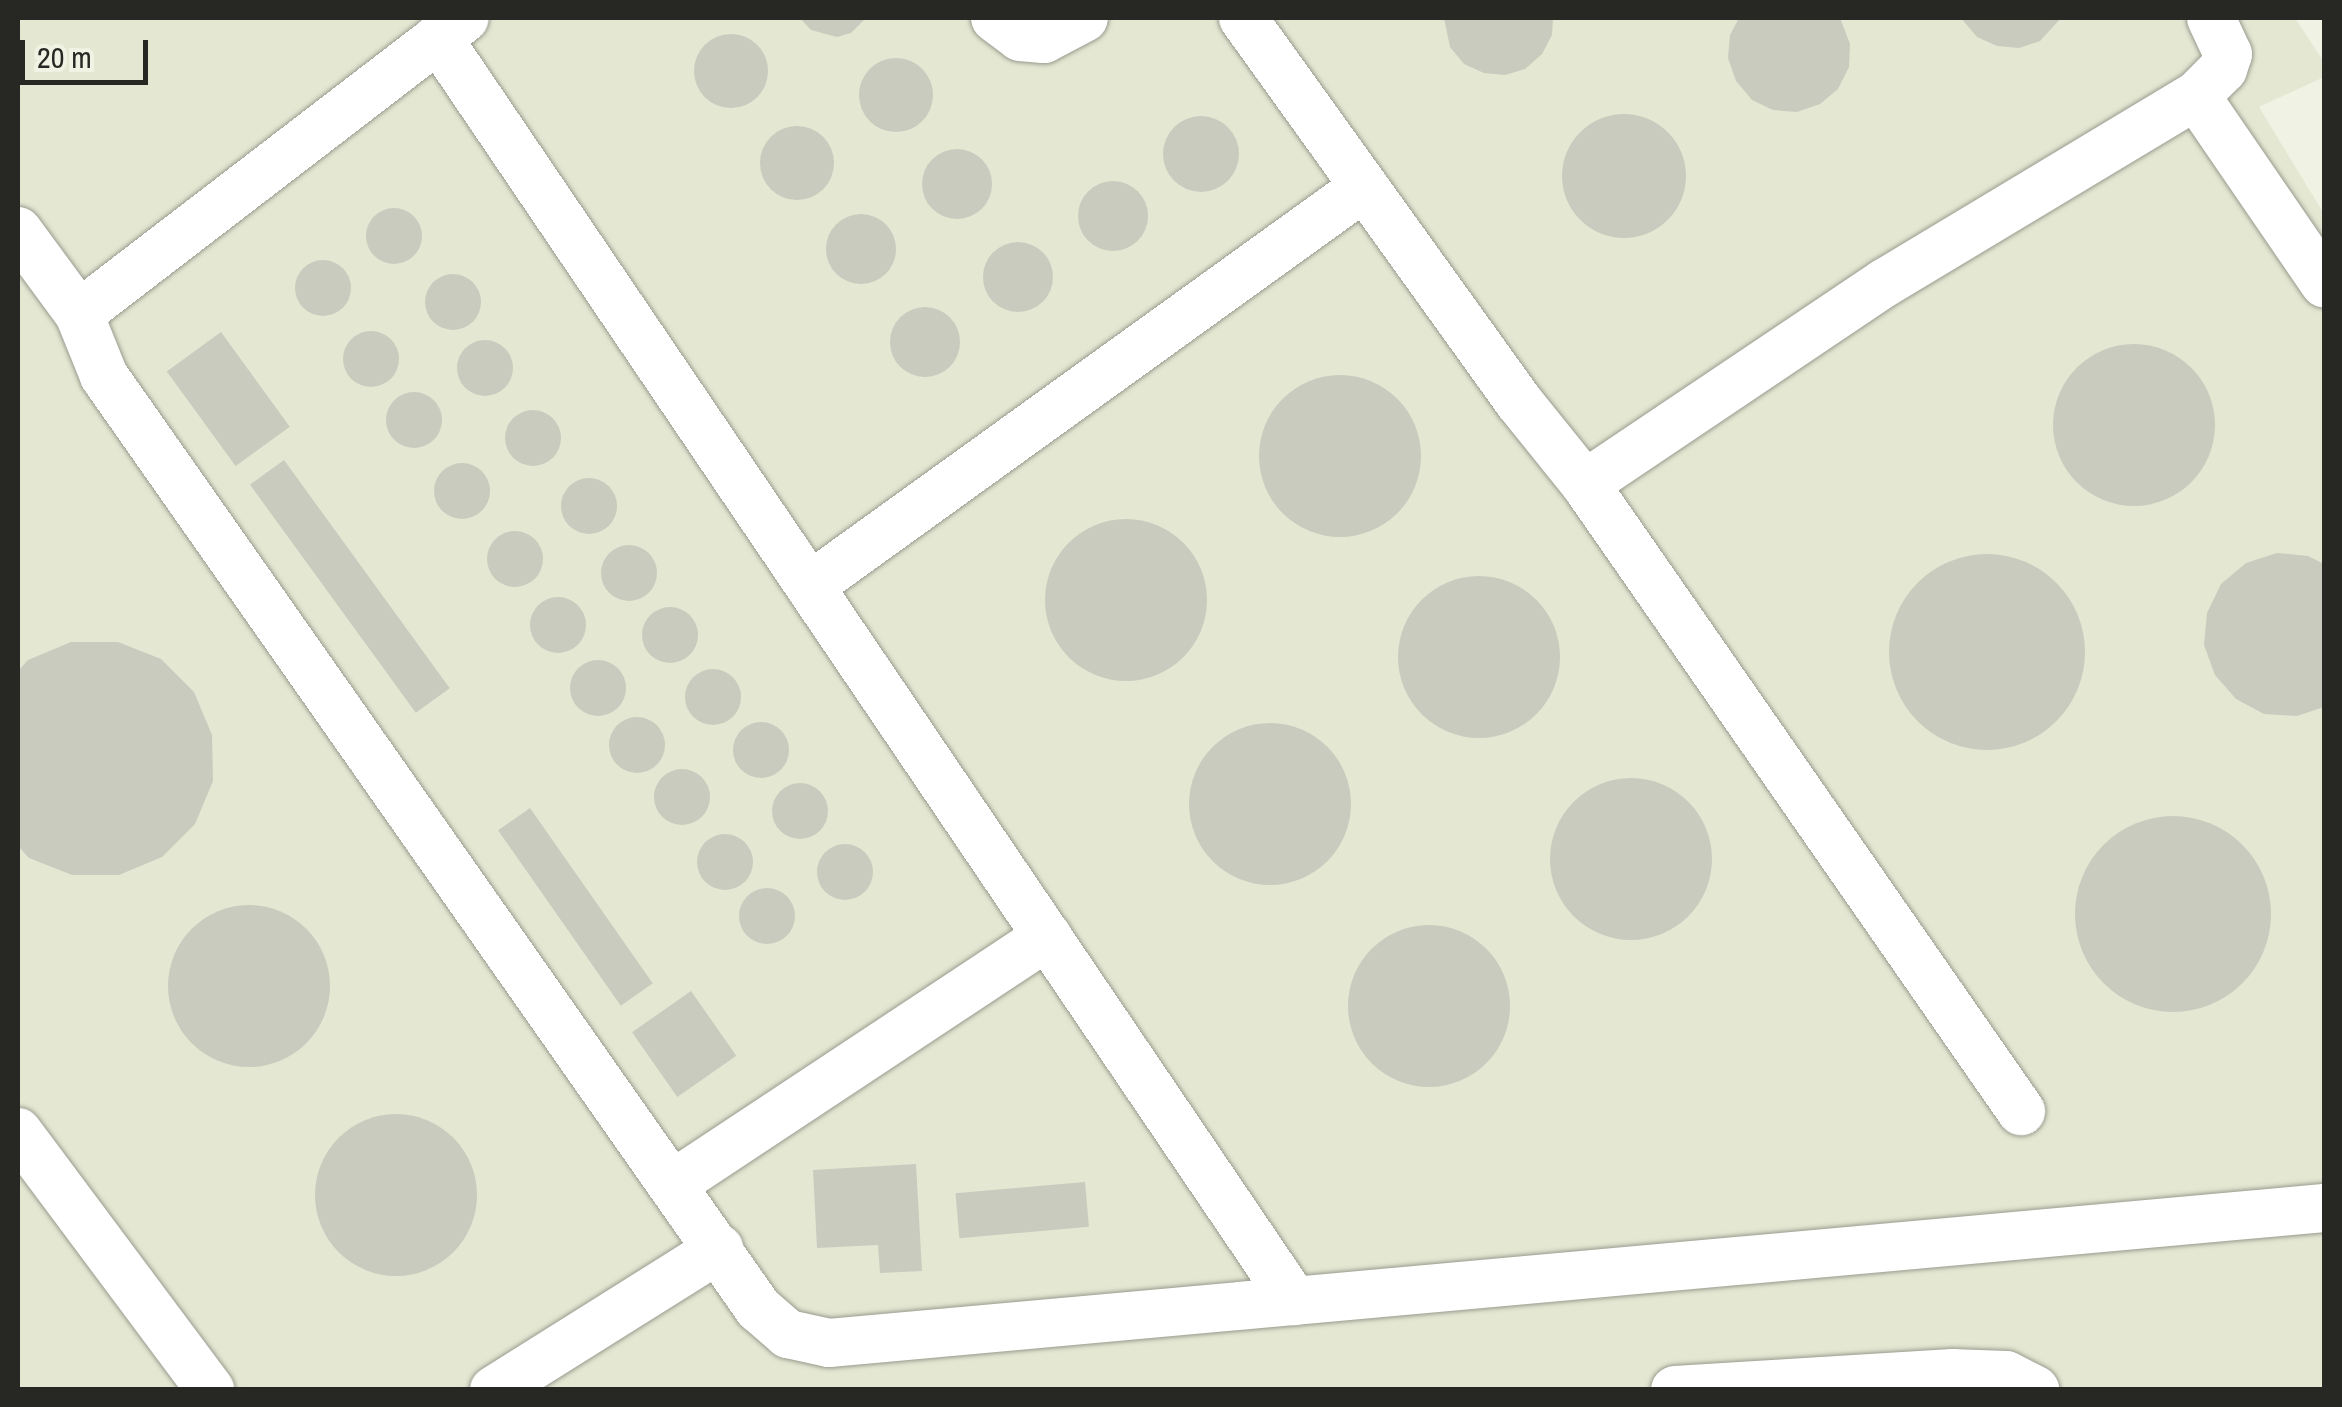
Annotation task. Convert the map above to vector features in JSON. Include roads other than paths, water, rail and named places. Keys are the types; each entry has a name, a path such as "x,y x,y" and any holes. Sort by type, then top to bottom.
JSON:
{"lane":[{"path":"995,18 1020,38 1044,38 1084,18"},
{"path":"1243,18 1519,402 1585,484 2021,1111"},
{"path":"1585,484 1886,282 2196,96 2223,69 2228,54 2211,18"},
{"path":"79,314 452,28 810,586 1294,1301"},
{"path":"2196,96 2324,283"},
{"path":"810,586 1364,187"},
{"path":"18,231 79,314 104,376 758,1308 788,1334 829,1343 2324,1208"},
{"path":"674,1184 1047,936"},
{"path":"18,1132 210,1390"},
{"path":"494,1390 719,1249"},
{"path":"1675,1390 1952,1373 2006,1376 2035,1390"}]}
